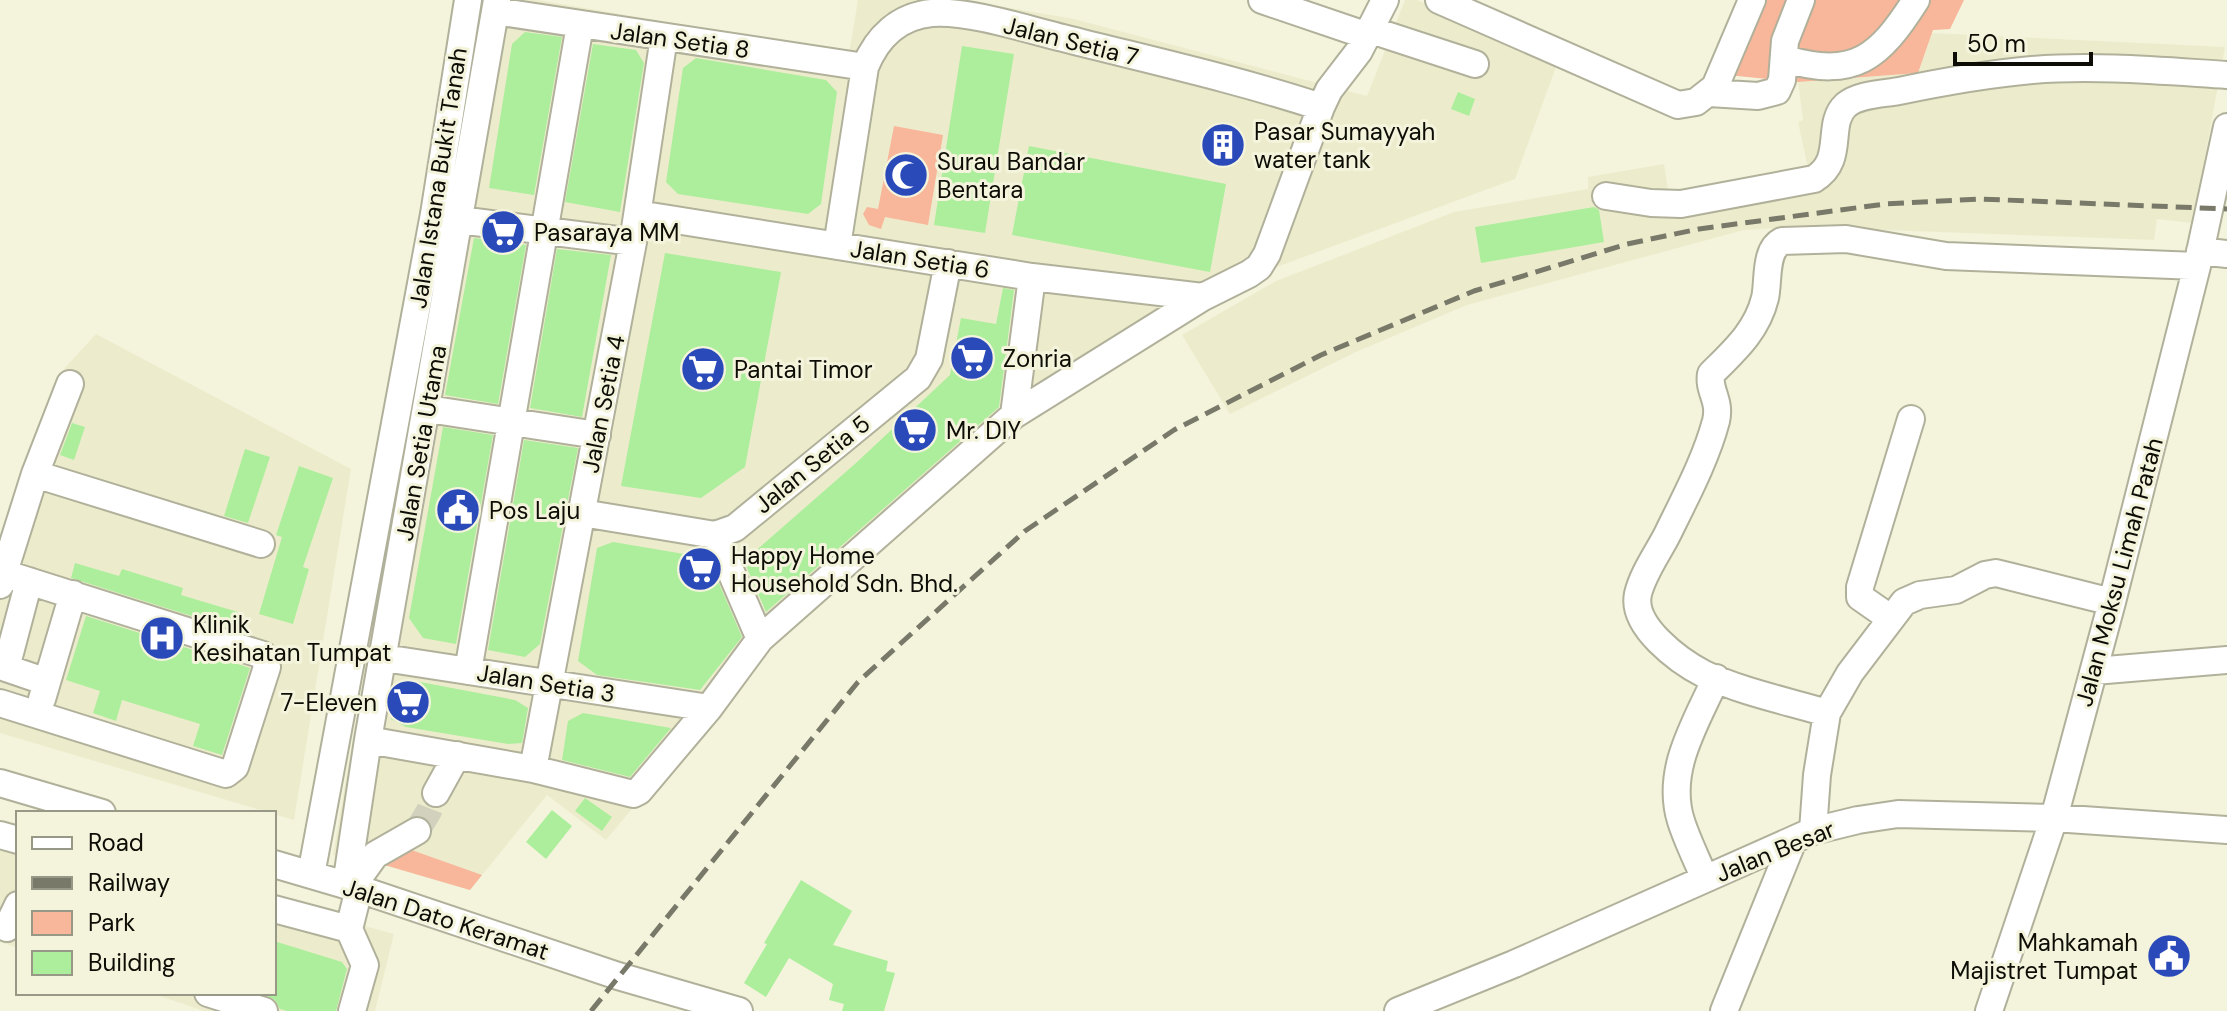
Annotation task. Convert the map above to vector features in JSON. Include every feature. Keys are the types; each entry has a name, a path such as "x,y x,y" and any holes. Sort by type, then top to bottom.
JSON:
{"street":[{"name":"Jalan Istana Bukit Tanah","path":"311,875 434,214 468,0"},
{"path":"887,33 893,0"},
{"path":"1262,0 1475,66"},
{"path":"368,740 533,769 637,793 709,708 760,639 1014,415 1203,297 1259,267 1267,254 1329,90 1370,33 1385,0"},
{"path":"1439,0 1678,105 1696,102 1715,87 1752,0"},
{"path":"1709,93 1758,96 1777,91 1781,85 1785,41 1801,0"},
{"path":"1785,59 1814,67 1837,67 1864,61 1902,22 1916,0"},
{"name":"Jalan Setia 8","path":"496,6 580,25 865,67"},
{"name":"Jalan Setia Utama","path":"349,929 368,740 496,6"},
{"name":"Jalan Setia 7","path":"837,246 865,67 877,42 906,19 932,13 1007,24 1241,82 1321,107"},
{"path":"468,671 580,25"},
{"name":"Jalan Setia 4","path":"533,769 633,242 664,37"},
{"path":"1606,196 1681,204 1814,179 1825,173 1833,158 1838,119 1844,106 1856,99 1899,90 2030,70 2101,69 2227,75"},
{"name":"Jalan Moksu Limah Patah","path":"1989,1011 2054,818 2094,671 2198,258 2227,127"},
{"name":"Jalan Setia 6","path":"638,214 1032,277 1203,297"},
{"path":"459,220 633,242"},
{"path":"1827,713 1693,668 1650,632 1637,601 1641,585 1688,490 1715,424 1717,399 1711,374 1747,337 1758,320 1775,245 1782,241 1846,239 1934,256 2198,258 2227,254"},
{"name":"Jalan Setia 5","path":"715,535 735,528 918,378 929,359 948,263"},
{"path":"1014,415 1032,277"},
{"path":"0,703 226,774 235,767 267,672 263,655 29,581 2,579 35,474 70,384"},
{"path":"428,409 597,435"},
{"path":"1890,618 1860,597 1860,587 1911,419"},
{"path":"35,474 261,544"},
{"path":"582,513 715,535 760,639"},
{"path":"1724,1011 1802,837 1817,775 1827,713 1850,673 1904,602 1956,590 1991,573 2112,602"},
{"path":"29,581 6,668 47,682"},
{"path":"37,714 73,594"},
{"name":"Jalan Setia 3","path":"384,658 709,708"},
{"path":"2094,671 2227,660"},
{"path":"1705,879 1681,820 1677,777 1683,753 1716,678"},
{"path":"436,793 457,755"},
{"path":"0,783 64,808 87,811"},
{"name":"Jalan Besar","path":"1398,1011 1514,964 1802,837 1898,814 2054,818 2227,830"},
{"path":"352,887 375,855 417,831"},
{"name":"Jalan Dato Keramat","path":"276,865 618,976 739,1011"},
{"path":"276,910 349,929 365,965 352,1011"},
{"path":"214,995 264,1011"}],"shaded area":[{"path":"478,0 538,0 849,53 858,0 964,0 1074,19 1367,96 1405,0 1417,0 1559,59 1515,179 1274,268 1025,420 760,655 606,840 547,795 470,890 381,864 333,855"},
{"path":"1932,33 2225,47 2193,223 2157,219 2154,240 1801,227 1744,230 1467,305 1356,352 1230,414 1182,335 1276,281 1454,212 1588,189 1588,177 1664,164 1669,196 1809,172 1798,122 1803,120 1798,82 1918,73"},
{"name":"Klinik Kesihatan Tumpat","path":"96,334 351,469 294,820 276,815 276,811 264,811 0,733 0,543 61,372"},
{"path":"0,825 16,829 16,947 0,942"},
{"path":"276,902 394,934 375,1011 204,1011 157,995 276,995"}],"green space":[{"path":"1759,0 1964,0 1950,29 1933,30 1918,73 1798,82 1727,75"},
{"path":"894,126 943,135 928,225 885,217 881,229 869,225 863,214 867,207 878,209"},
{"path":"389,842 482,875 470,890 381,864"}],"building":[{"path":"525,32 562,37 534,195 489,188 512,44"},
{"path":"593,44 636,50 644,63 620,212 565,202"},
{"path":"962,46 1014,54 985,233 934,225"},
{"path":"696,58 826,80 837,92 821,204 808,214 678,194 666,182 683,68"},
{"path":"1458,92 1475,99 1469,116 1451,109"},
{"name":"Pasar Sumayyah water tank","path":"1213,131 1238,136 1233,158 1208,153"},
{"path":"1029,146 1226,184 1210,272 1012,235"},
{"path":"1594,207 1599,210 1604,242 1481,263 1475,227"},
{"path":"474,238 526,245 498,404 445,395"},
{"path":"557,249 611,255 582,417 530,408"},
{"name":"Pantai Timor","path":"665,253 781,272 745,467 701,498 621,486"},
{"path":"1003,288 1014,290 999,407 766,612 744,561 950,375 961,318 996,324"},
{"path":"72,423 85,427 74,460 60,455"},
{"path":"443,427 493,435 456,644 423,638 409,618"},
{"path":"524,440 578,448 540,644 525,657 488,650"},
{"path":"245,449 270,457 248,523 224,516"},
{"path":"299,466 333,478 303,567 309,569 293,624 259,614 282,537 276,535"},
{"path":"613,542 708,558 742,637 700,690 597,675 578,661 597,548"},
{"path":"75,563 119,576 122,569 183,588 181,595 241,613 236,630 71,578"},
{"path":"86,616 250,668 222,755 193,746 200,724 122,700 116,721 93,713 100,691 66,680"},
{"path":"415,681 515,700 528,708 522,743 508,744 406,727 391,719 398,684"},
{"path":"583,713 671,728 630,777 562,760 568,721"},
{"path":"585,798 612,817 602,831 575,811"},
{"path":"552,810 572,826 546,859 526,842"},
{"path":"801,880 852,911 833,945 888,961 886,971 895,973 884,1011 842,1011 844,1004 829,1000 833,984 789,958 766,997 744,983"},
{"path":"276,942 342,962 347,969 336,1011 287,1011 280,1009 275,1000 264,995 276,995"}],"tunnel":[{"path":"417,831 436,793"}],"railway":[{"path":"591,1011 858,682 1025,531 1174,430 1321,355 1474,291 1627,244 1699,229 1885,204 1980,199 2227,209"}],"place":[{"name":"Pasar Sumayyah water tank","path":"1223,145"},
{"name":"Surau Bandar Bentara","path":"906,175"},
{"name":"Pasaraya MM","path":"503,232"},
{"name":"Zonria","path":"972,358"},
{"name":"Pantai Timor","path":"703,369"},
{"name":"Mr. DIY","path":"915,430"},
{"name":"Pos Laju","path":"458,510"},
{"name":"Happy Home Household Sdn. Bhd.","path":"700,569"},
{"name":"Klinik Kesihatan Tumpat","path":"162,638"},
{"name":"7-Eleven","path":"408,702"},
{"name":"Mahkamah Majistret Tumpat","path":"2169,956"}]}
